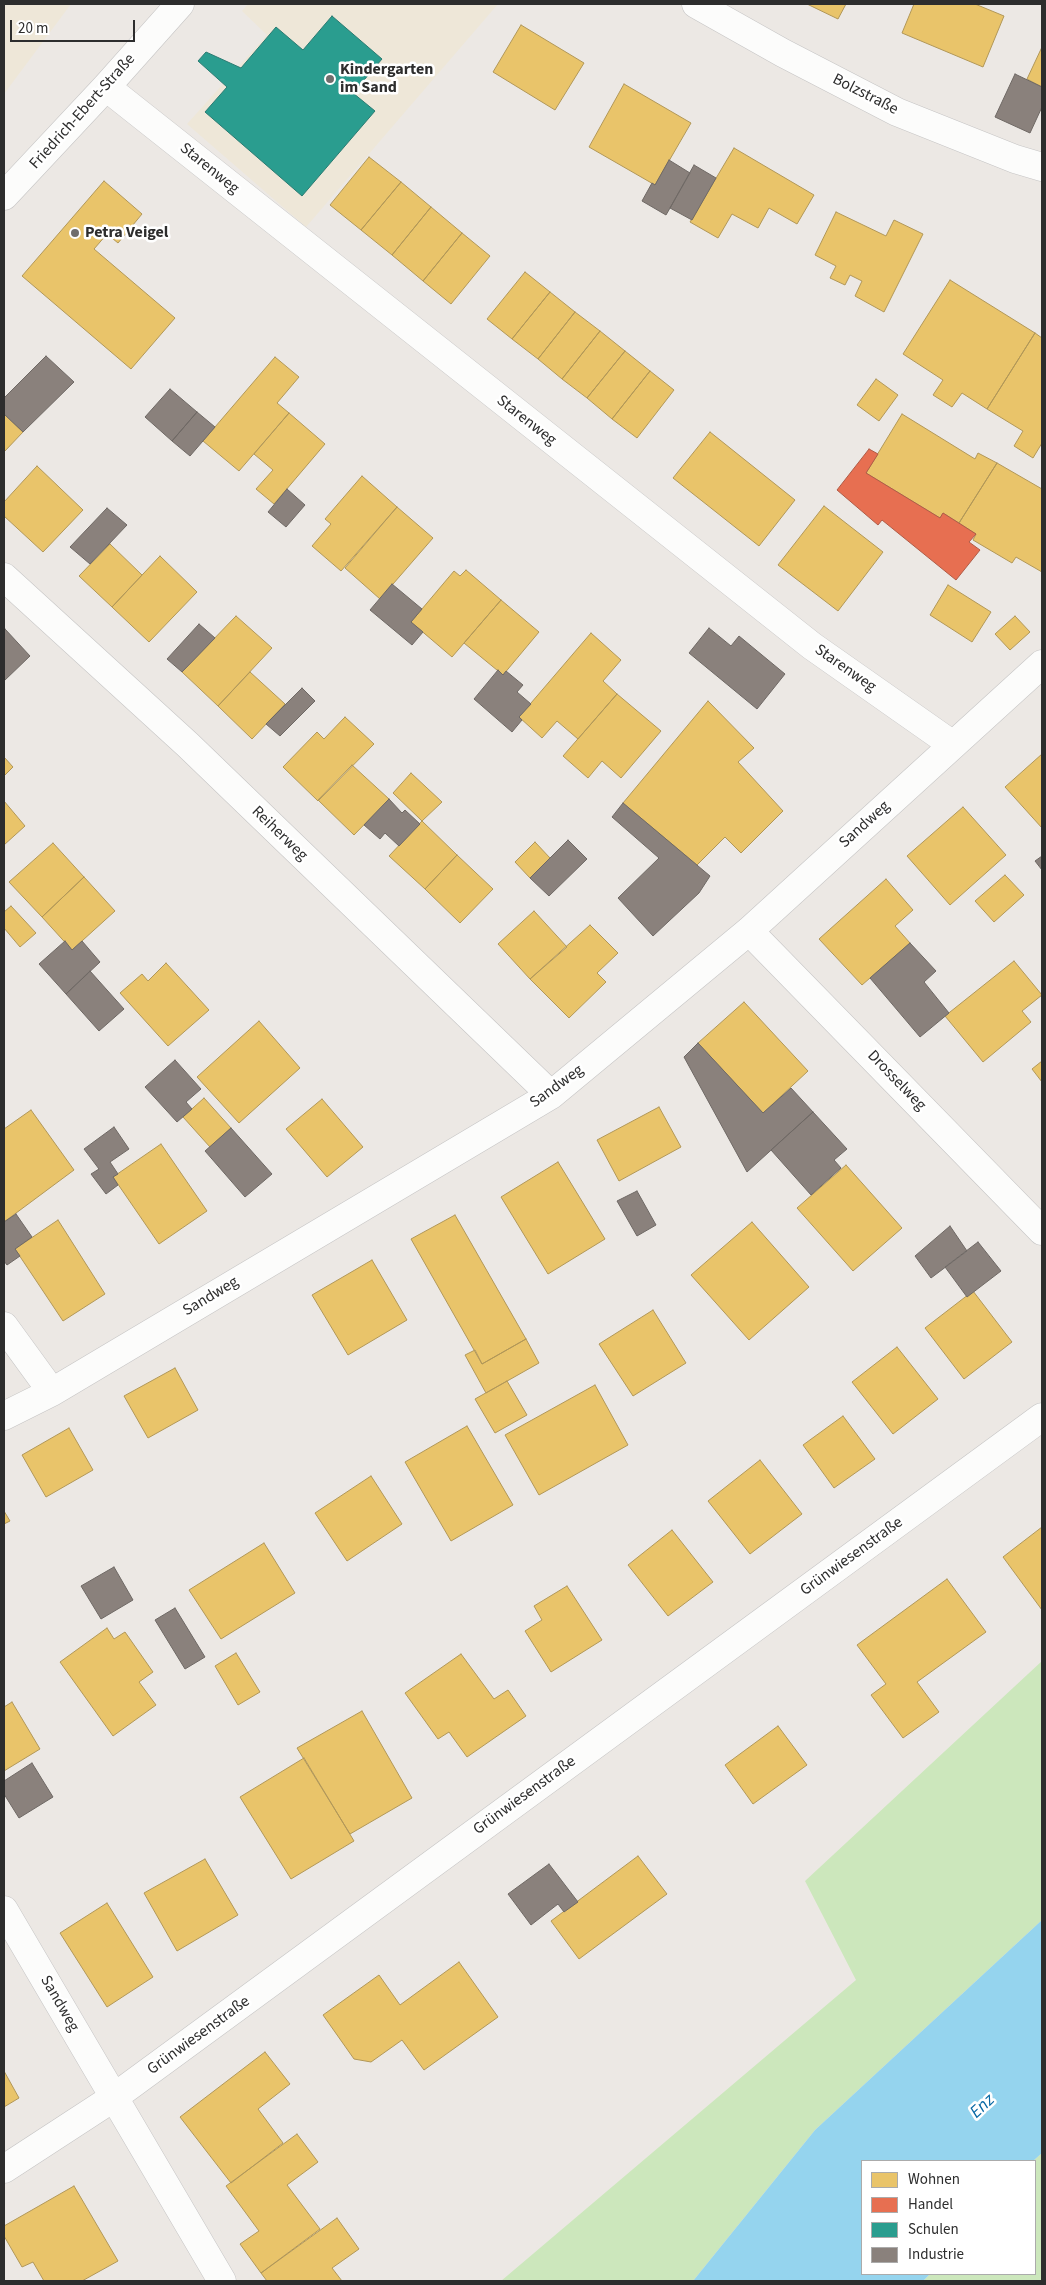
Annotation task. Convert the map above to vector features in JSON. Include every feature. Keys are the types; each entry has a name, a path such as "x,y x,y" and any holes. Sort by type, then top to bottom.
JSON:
{"street":[{"name":"Friedrich-Ebert-Straße","path":"4,196 106,87 180,4"},
{"name":"Bolzstraße","path":"696,4 783,53 897,112 1015,159 1042,167"},
{"name":"Starenweg","path":"106,87 812,646 953,745"},
{"name":"Reiherweg","path":"4,577 188,745 551,1095"},
{"name":"Sandweg","path":"4,1416 52,1392 551,1095 749,931 1042,664"},
{"name":"Drosselweg","path":"749,931 1042,1231"},
{"path":"4,1326 52,1392"},
{"name":"Grünwiesenstraße","path":"4,2169 113,2098 1042,1417"},
{"name":"Sandweg","path":"4,1910 222,2281"}],"shaded area":[{"path":"4,4 71,4 4,94"},
{"name":"Kindergarten im Sand","path":"248,4 498,4 306,227 187,124 267,35 242,11"}],"green space":[{"path":"1042,1661 1042,1920 815,2130 693,2281 501,2281 856,1980 805,1881"},
{"path":"1042,2153 1042,2281 923,2281 929,2275 1036,2275 1036,2160 1034,2160"}],"water":[{"name":"Enz","path":"1042,1920 1042,2153 1034,2160 861,2160 861,2275 929,2275 923,2281 693,2281 815,2130"}],"building: Wohnen":[{"path":"807,4 846,4 838,19"},
{"path":"914,4 975,4 1004,16 983,67 902,33"},
{"path":"521,25 584,63 555,110 493,72"},
{"path":"1042,47 1042,87 1027,79"},
{"path":"624,84 691,123 655,185 589,147"},
{"path":"734,148 814,195 797,224 769,208 758,228 732,214 718,238 690,222"},
{"path":"369,157 401,182 361,230 330,205"},
{"path":"104,181 142,214 118,243 107,234 94,249 175,318 131,369 22,276"},
{"path":"401,182 431,207 392,255 361,230"},
{"path":"431,207 462,233 423,281 392,255"},
{"path":"836,212 886,236 894,220 923,234 884,312 855,296 862,281 850,275 845,285 830,278 836,266 815,255"},
{"path":"462,233 490,256 451,304 423,281"},
{"path":"525,272 550,292 512,339 487,319"},
{"path":"950,280 1035,333 987,409 962,393 952,407 933,395 943,380 903,354"},
{"path":"550,292 575,312 538,359 512,339"},
{"path":"575,312 600,331 562,379 538,359"},
{"path":"600,331 625,351 587,398 562,379"},
{"path":"1035,333 1042,338 1042,443 1033,458 1014,446 1023,431 987,409"},
{"path":"625,351 650,371 612,419 587,398"},
{"path":"275,357 299,377 277,403 289,413 239,471 203,441"},
{"path":"650,371 674,390 637,438 612,419"},
{"path":"876,379 898,395 879,421 857,405"},
{"path":"289,413 325,444 274,504 256,489 273,470 254,454"},
{"path":"4,414 23,432 4,452"},
{"path":"902,414 975,459 978,453 997,463 959,523 943,513 940,518 866,473"},
{"path":"710,432 795,500 759,546 673,478"},
{"path":"997,463 1042,489 1042,572 1016,557 1012,563 973,540 976,534 959,523"},
{"path":"37,466 83,510 43,552 4,516 4,502"},
{"path":"362,476 397,507 341,571 312,546 331,524 325,519"},
{"path":"824,506 883,552 838,611 778,565"},
{"path":"397,507 433,538 380,599 345,568"},
{"path":"110,544 142,575 112,607 79,576"},
{"path":"160,556 197,592 149,642 112,607"},
{"path":"466,570 501,600 452,657 411,622 454,571 460,576"},
{"path":"948,585 991,612 972,642 930,615"},
{"path":"501,600 539,632 503,675 464,643"},
{"path":"236,616 272,648 218,706 182,672"},
{"path":"1015,616 1030,632 1010,650 995,634"},
{"path":"591,633 621,660 603,681 617,694 578,739 557,721 542,738 519,717"},
{"path":"250,672 285,704 252,739 218,706"},
{"path":"617,694 661,731 621,778 602,761 588,778 563,756"},
{"path":"708,701 754,748 738,762 783,811 741,853 725,837 697,865 623,803"},
{"path":"345,717 374,744 318,801 283,767 317,732 324,739"},
{"path":"1042,754 1042,828 1005,787"},
{"path":"4,757 13,767 4,776"},
{"path":"352,765 389,799 354,835 318,800"},
{"path":"411,773 442,802 422,821 393,793"},
{"path":"4,801 25,826 4,845"},
{"path":"963,807 1006,855 950,905 907,856"},
{"path":"422,821 457,855 425,889 389,856"},
{"path":"535,842 550,858 530,878 515,862"},
{"path":"53,843 84,877 42,917 9,882"},
{"path":"457,855 493,889 460,923 425,889"},
{"path":"1005,875 1024,895 994,922 975,901"},
{"path":"84,877 115,911 72,950 42,917"},
{"path":"886,879 913,910 895,926 910,943 862,985 819,939"},
{"path":"11,906 36,933 20,947 4,928 4,912"},
{"path":"534,911 567,947 530,979 498,944"},
{"path":"590,925 618,953 597,973 606,982 569,1018 530,979"},
{"path":"1014,961 1042,995 1022,1011 1031,1022 983,1062 945,1016"},
{"path":"166,963 209,1010 168,1046 120,993 142,974 148,981"},
{"path":"744,1002 808,1071 763,1113 698,1043"},
{"path":"259,1021 300,1068 239,1123 197,1077"},
{"path":"1042,1061 1042,1082 1032,1069"},
{"path":"204,1098 231,1128 210,1147 183,1117"},
{"path":"322,1099 363,1147 327,1177 286,1129"},
{"path":"659,1107 681,1147 619,1181 597,1140"},
{"path":"31,1110 74,1170 4,1222 4,1129"},
{"path":"161,1144 207,1211 159,1244 113,1177"},
{"path":"558,1162 605,1239 548,1274 501,1197"},
{"path":"846,1165 902,1228 853,1271 797,1208"},
{"path":"455,1215 526,1339 482,1364 411,1239"},
{"path":"58,1220 105,1294 63,1321 15,1249"},
{"path":"752,1222 809,1287 749,1340 691,1275"},
{"path":"372,1260 407,1320 348,1355 312,1295"},
{"path":"973,1291 1012,1342 964,1379 925,1328"},
{"path":"653,1310 686,1363 633,1396 599,1344"},
{"path":"526,1339 539,1363 486,1393 465,1355 475,1350 482,1364"},
{"path":"897,1347 938,1399 893,1434 852,1382"},
{"path":"175,1368 198,1410 148,1438 124,1396"},
{"path":"507,1381 527,1415 495,1433 475,1399"},
{"path":"595,1385 628,1445 539,1495 505,1435"},
{"path":"843,1416 875,1459 834,1488 803,1445"},
{"path":"467,1426 513,1505 451,1541 405,1462"},
{"path":"69,1428 93,1470 46,1497 22,1455"},
{"path":"760,1460 802,1514 750,1554 708,1501"},
{"path":"371,1476 402,1524 347,1561 315,1513"},
{"path":"4,1511 10,1521 4,1524"},
{"path":"1042,1527 1042,1610 1003,1557"},
{"path":"672,1530 713,1582 668,1616 628,1565"},
{"path":"264,1543 295,1593 221,1639 189,1590"},
{"path":"947,1579 986,1632 917,1682 939,1712 903,1738 871,1695 886,1684 857,1645"},
{"path":"567,1586 602,1640 551,1672 525,1631 542,1620 534,1606"},
{"path":"107,1628 114,1639 125,1632 153,1672 139,1682 156,1705 113,1736 60,1662"},
{"path":"236,1653 260,1692 238,1705 215,1666"},
{"path":"461,1654 494,1699 508,1690 526,1716 467,1757 449,1732 438,1739 405,1693"},
{"path":"12,1702 40,1749 4,1771 4,1707"},
{"path":"362,1711 412,1798 350,1834 297,1748"},
{"path":"778,1726 807,1765 753,1804 725,1765"},
{"path":"304,1758 354,1841 291,1879 240,1797"},
{"path":"638,1856 667,1894 579,1959 551,1921"},
{"path":"205,1859 238,1915 177,1951 144,1893"},
{"path":"107,1903 153,1977 107,2007 60,1933"},
{"path":"459,1962 498,2017 424,2070 402,2040 371,2062 354,2059 323,2015 379,1975 400,2005"},
{"path":"265,2052 290,2084 258,2109 283,2143 231,2183 180,2117"},
{"path":"4,2071 19,2098 4,2107"},
{"path":"297,2134 318,2162 287,2185 320,2229 261,2273 240,2244 259,2231 226,2186"},
{"path":"74,2186 118,2261 82,2281 44,2281 33,2262 22,2267 4,2236 4,2226"},
{"path":"337,2218 359,2249 332,2268 342,2281 267,2281 261,2273"}],"building: Handel":[{"path":"869,449 878,454 866,473 940,518 943,513 976,534 969,542 980,550 956,580 882,520 878,525 837,490"}],"building: Schulen":[{"name":"Kindergarten im Sand","path":"332,16 382,59 353,93 375,111 302,196 205,112 227,87 198,61 206,52 241,68 276,27 303,50"}],"building: Industrie":[{"path":"1015,74 1042,87 1042,107 1030,133 995,117"},
{"path":"669,160 690,173 666,215 642,201 652,183 655,185"},
{"path":"694,165 716,178 692,220 670,208"},
{"path":"46,356 74,382 23,432 4,414 4,398"},
{"path":"170,389 197,412 172,441 145,417"},
{"path":"197,412 215,427 190,456 172,441"},
{"path":"287,489 305,505 286,527 268,512"},
{"path":"107,508 127,525 90,564 70,547"},
{"path":"392,584 422,609 411,622 423,632 412,645 370,610"},
{"path":"199,624 215,638 182,672 167,659"},
{"path":"709,628 731,646 739,636 785,674 757,709 689,653"},
{"path":"4,630 30,656 4,681"},
{"path":"498,670 503,675 506,671 523,685 517,692 531,704 519,717 522,720 512,732 474,699"},
{"path":"302,688 315,701 280,736 266,724"},
{"path":"389,799 402,813 405,810 420,824 399,846 385,833 380,839 364,825"},
{"path":"623,803 710,876 699,893 653,936 618,898 659,858 612,817"},
{"path":"568,840 587,859 549,896 530,878"},
{"path":"1042,856 1042,870 1035,861"},
{"path":"65,941 72,950 82,941 100,962 66,994 39,964"},
{"path":"910,943 936,971 924,982 949,1013 920,1037 870,978"},
{"path":"90,971 124,1009 99,1031 66,994"},
{"path":"698,1043 763,1113 791,1088 813,1112 747,1172 684,1057"},
{"path":"175,1060 201,1089 186,1102 192,1109 177,1122 145,1087"},
{"path":"813,1112 847,1149 834,1160 841,1168 811,1195 771,1150"},
{"path":"114,1127 129,1149 110,1162 118,1174 113,1177 118,1185 106,1194 91,1174 99,1169 84,1149"},
{"path":"231,1128 272,1174 245,1197 205,1151"},
{"path":"637,1191 656,1225 637,1236 617,1201"},
{"path":"16,1214 32,1237 15,1249 20,1256 7,1265 4,1261 4,1222"},
{"path":"950,1226 967,1251 931,1278 915,1256"},
{"path":"978,1242 1001,1271 967,1297 945,1267"},
{"path":"114,1567 133,1600 101,1619 81,1586"},
{"path":"175,1608 205,1657 185,1669 155,1620"},
{"path":"32,1763 53,1797 19,1818 4,1794 4,1781"},
{"path":"549,1864 578,1902 564,1912 558,1904 531,1925 508,1894"}],"place":[{"name":"Kindergarten im Sand","path":"330,79"},
{"name":"Petra Veigel","path":"75,233"}]}
